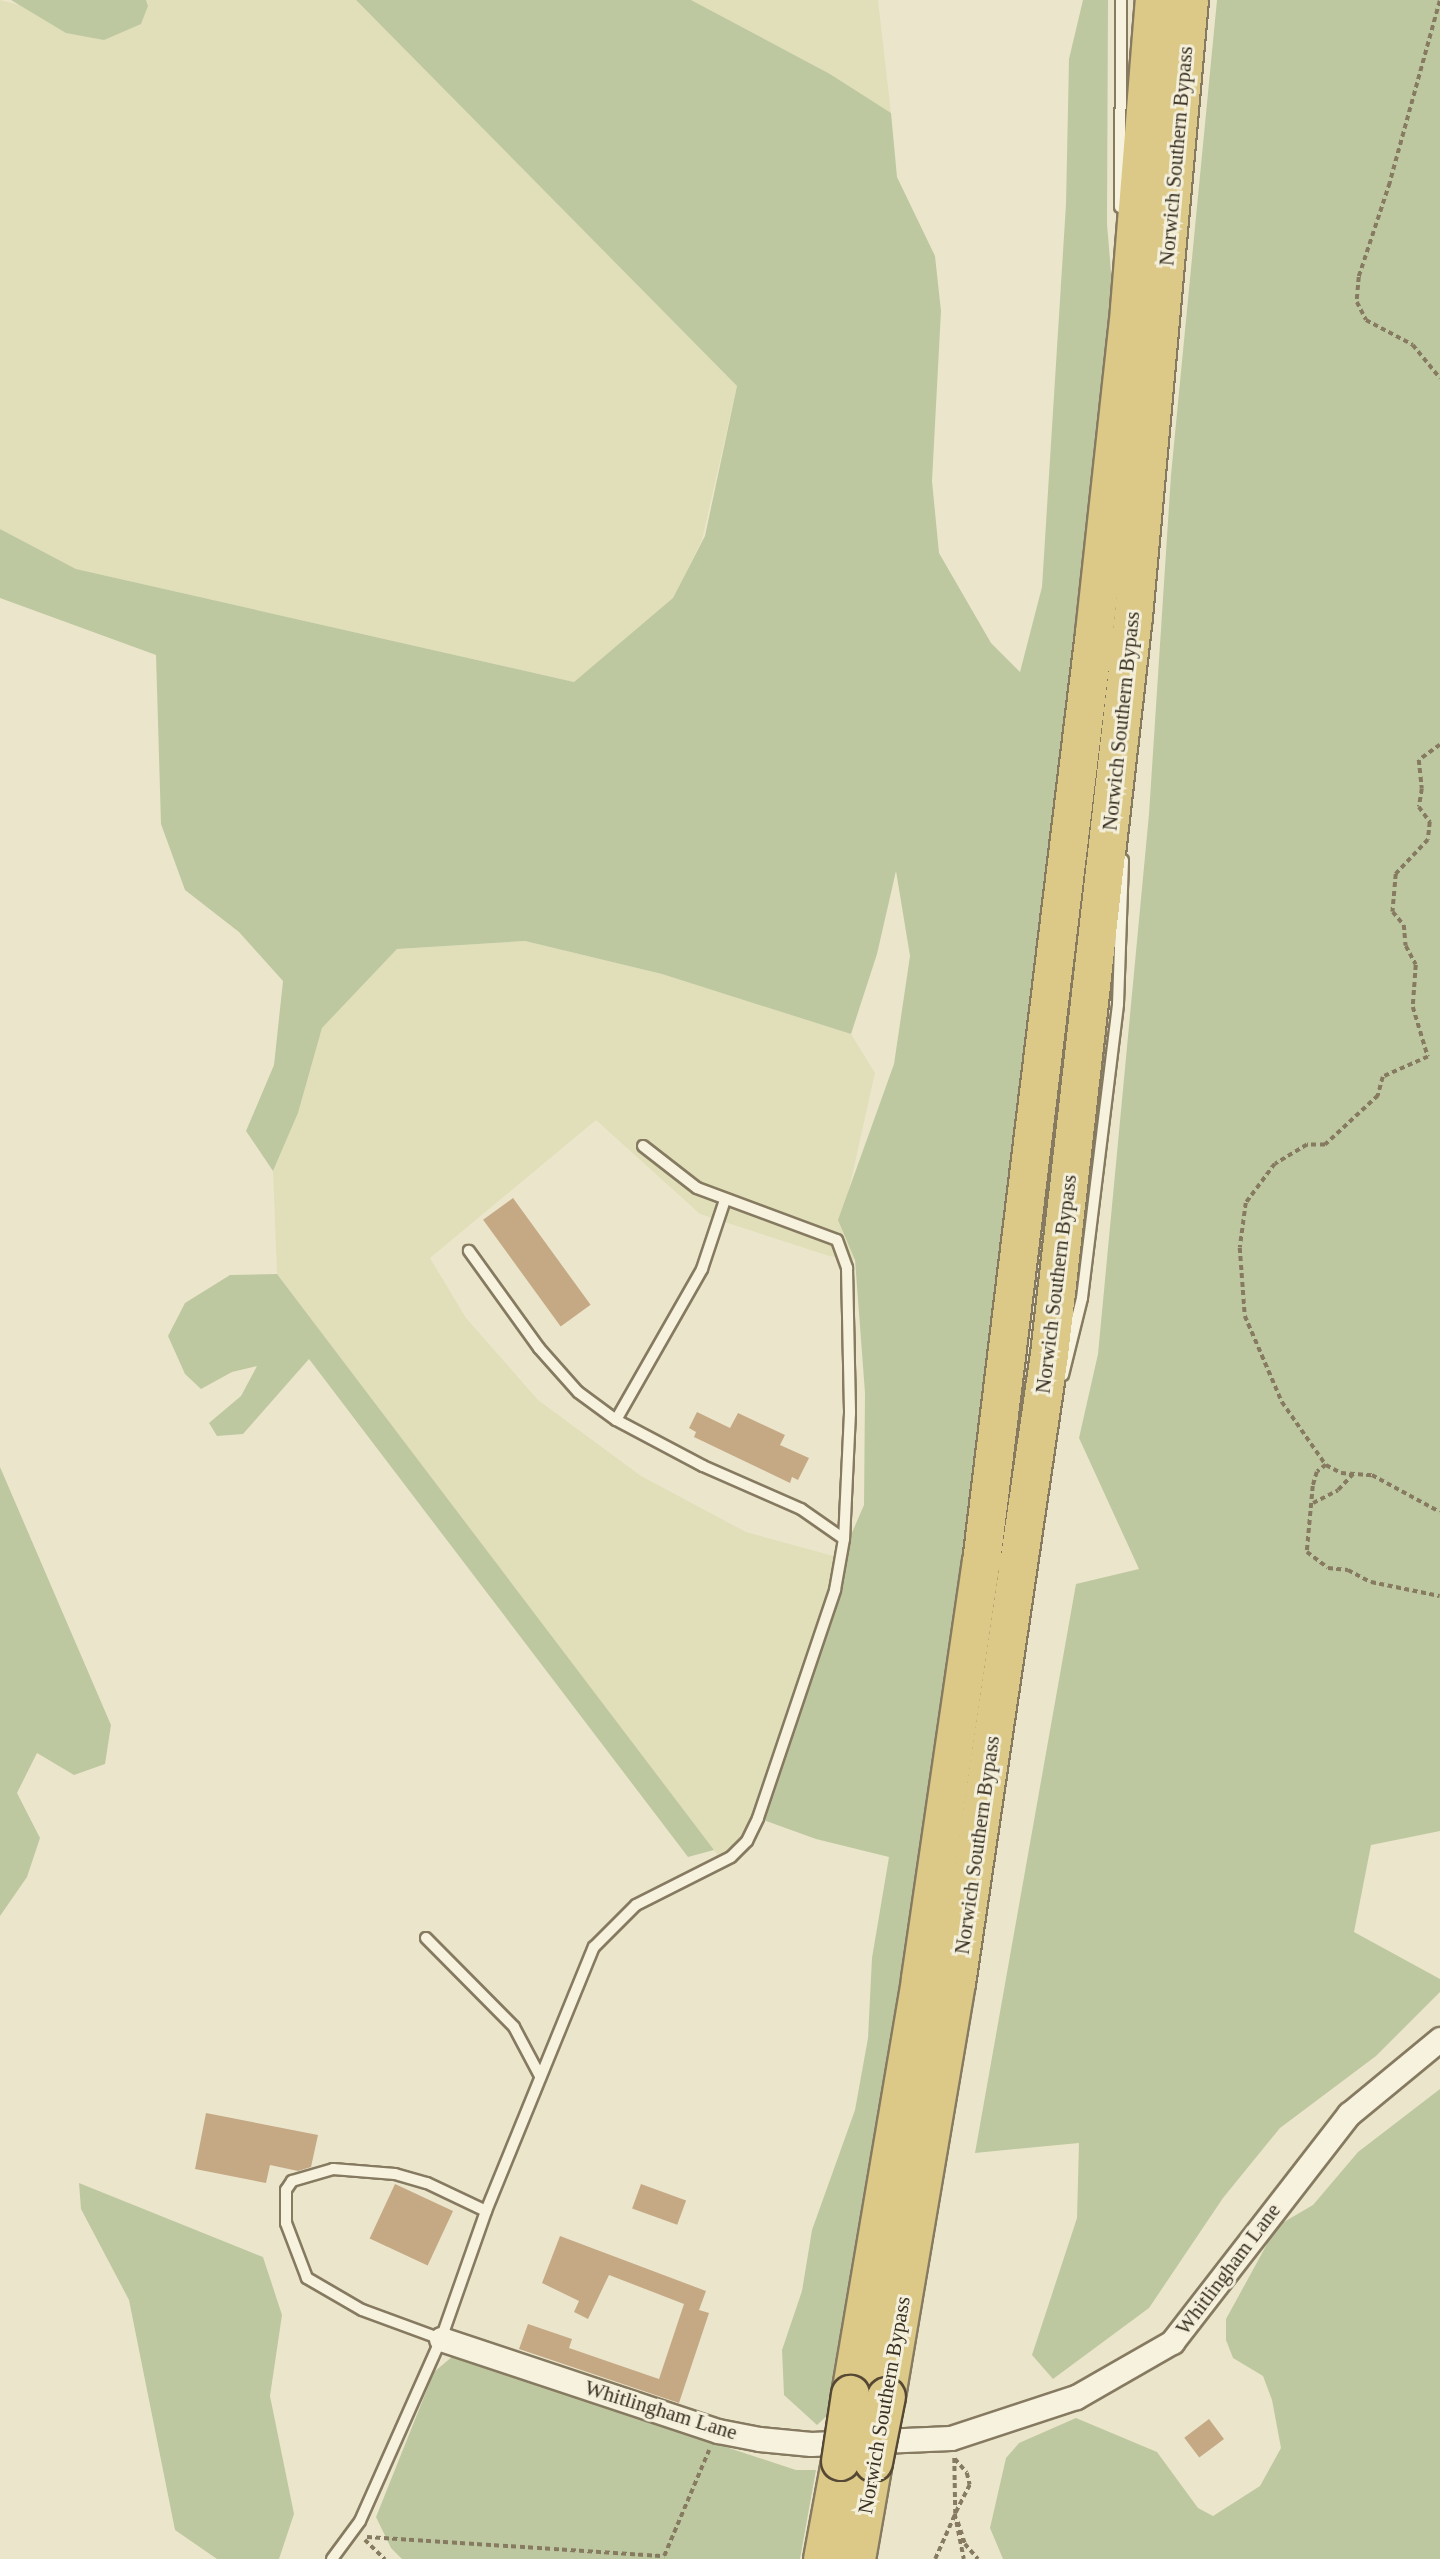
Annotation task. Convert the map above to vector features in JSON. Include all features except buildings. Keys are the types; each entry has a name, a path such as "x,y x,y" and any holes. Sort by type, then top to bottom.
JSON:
{"highway":[{"name":"Norwich Southern Bypass","path":"856,2559 856,2462 850,2394 920,1978 981,1562 1129,308 1154,0"},
{"name":"Norwich Southern Bypass","path":"822,2559 856,2462 886,2396 956,1983 1049,1354 1133,616 1189,0"}],"street":[{"name":"Whitlingham Lane","path":"441,2339 718,2431 788,2444 953,2449 1076,2397 1172,2343 1349,2114 1440,2039"}],"lane":[{"path":"1119,224 1121,0"},
{"path":"1121,236 1129,308"},
{"path":"1125,802 1133,616"},
{"path":"1060,1383 1082,1298 1113,1045 1124,841"},
{"path":"332,2559 360,2521 441,2339 486,2211 594,1947 615,1923 636,1905 710,1871 747,1841 786,1746 835,1590 844,1539 850,1413 848,1268 837,1240 697,1188 643,1146"},
{"path":"616,1420 702,1269 725,1200"},
{"path":"469,1251 539,1348 578,1392 616,1420 703,1466 801,1509 844,1539"},
{"path":"1028,1497 1057,1395"},
{"path":"426,1938 514,2027 540,2076"},
{"path":"441,2339 362,2310 307,2278 286,2223 286,2190 292,2180 333,2169 395,2174 427,2183 486,2211"}],"path":[{"path":"1440,1 1390,183 1359,277 1357,302 1366,320 1413,345 1440,378"},
{"path":"1440,745 1419,760 1422,789 1419,807 1430,822 1428,840 1396,874 1393,912 1404,925 1406,946 1416,965 1413,1007 1428,1057 1383,1077 1378,1096 1325,1145 1307,1145 1275,1164 1258,1182 1241,1225 1245,1316 1282,1402 1326,1465 1341,1473 1354,1472 1387,1482 1440,1512"},
{"path":"1326,1465 1317,1472 1307,1552 1319,1563 1348,1570 1371,1582 1440,1596"},
{"path":"1313,1503 1338,1490 1354,1472"},
{"path":"385,2559 361,2536 664,2556 718,2431"},
{"path":"953,2449 955,2514 964,2559"},
{"path":"935,2559 970,2485 967,2473 953,2449"},
{"path":"955,2514 965,2544 978,2559"}],"green space":[{"path":"0,0 24,6 148,6 146,0 356,0 737,386 702,540 673,599 574,682 76,569 0,529"},
{"path":"11,0 146,0 148,6 141,24 104,40 66,33"},
{"path":"356,0 691,0 830,74 891,113 897,177 935,256 941,311 932,481 939,553 991,643 1020,672 1042,587 1066,204 1069,59 1083,0 1108,0 1107,224 1114,308 973,1561 843,2401 817,2425 784,2395 782,2350 802,2291 812,2230 855,2110 868,2038 872,1958 889,1857 816,1839 758,1818 841,1558 864,1505 865,1393 855,1260 838,1220 894,1064 910,956 896,871 877,954 851,1034 662,974 525,941 397,949 322,1028 298,1113 273,1171 246,1131 274,1065 283,981 239,932 185,890 161,824 156,655 0,598 0,529 76,569 574,682 673,598 705,536 737,386"},
{"path":"691,0 878,0 891,113 830,74"},
{"path":"1217,0 1440,0 1440,1831 1371,1845 1354,1932 1440,1979 1440,1992 1376,2056 1280,2128 1223,2198 1149,2308 1053,2379 1032,2355 1077,2218 1079,2143 975,2153 1076,1584 1139,1569 1079,1438 1098,1354 1149,814 1171,475"},
{"path":"525,941 662,974 851,1034 875,1073 842,1221 855,1260 829,1256 700,1214 596,1120 430,1258 466,1318 538,1400 641,1476 746,1532 841,1558 747,1841 723,1862 277,1274 273,1171 298,1113 322,1028 397,949"},
{"path":"277,1274 714,1850 688,1857 309,1359 243,1434 217,1436 209,1423 241,1396 257,1366 232,1372 201,1389 185,1374 168,1336 185,1303 230,1275"},
{"path":"0,1467 111,1725 105,1764 74,1775 37,1753 17,1793 40,1838 27,1877 0,1916"},
{"path":"1440,2089 1440,2559 1003,2559 990,2528 1006,2458 1019,2443 1076,2418 1157,2452 1198,2508 1213,2516 1260,2486 1281,2448 1272,2400 1263,2376 1233,2358 1226,2340 1226,2319 1277,2226 1313,2205 1358,2152"},
{"path":"79,2183 263,2257 282,2315 270,2396 294,2514 279,2559 217,2559 175,2530 129,2300 81,2209"},
{"path":"453,2356 481,2358 732,2449 796,2470 816,2470 800,2559 402,2559 391,2548 376,2517 434,2372"}]}
